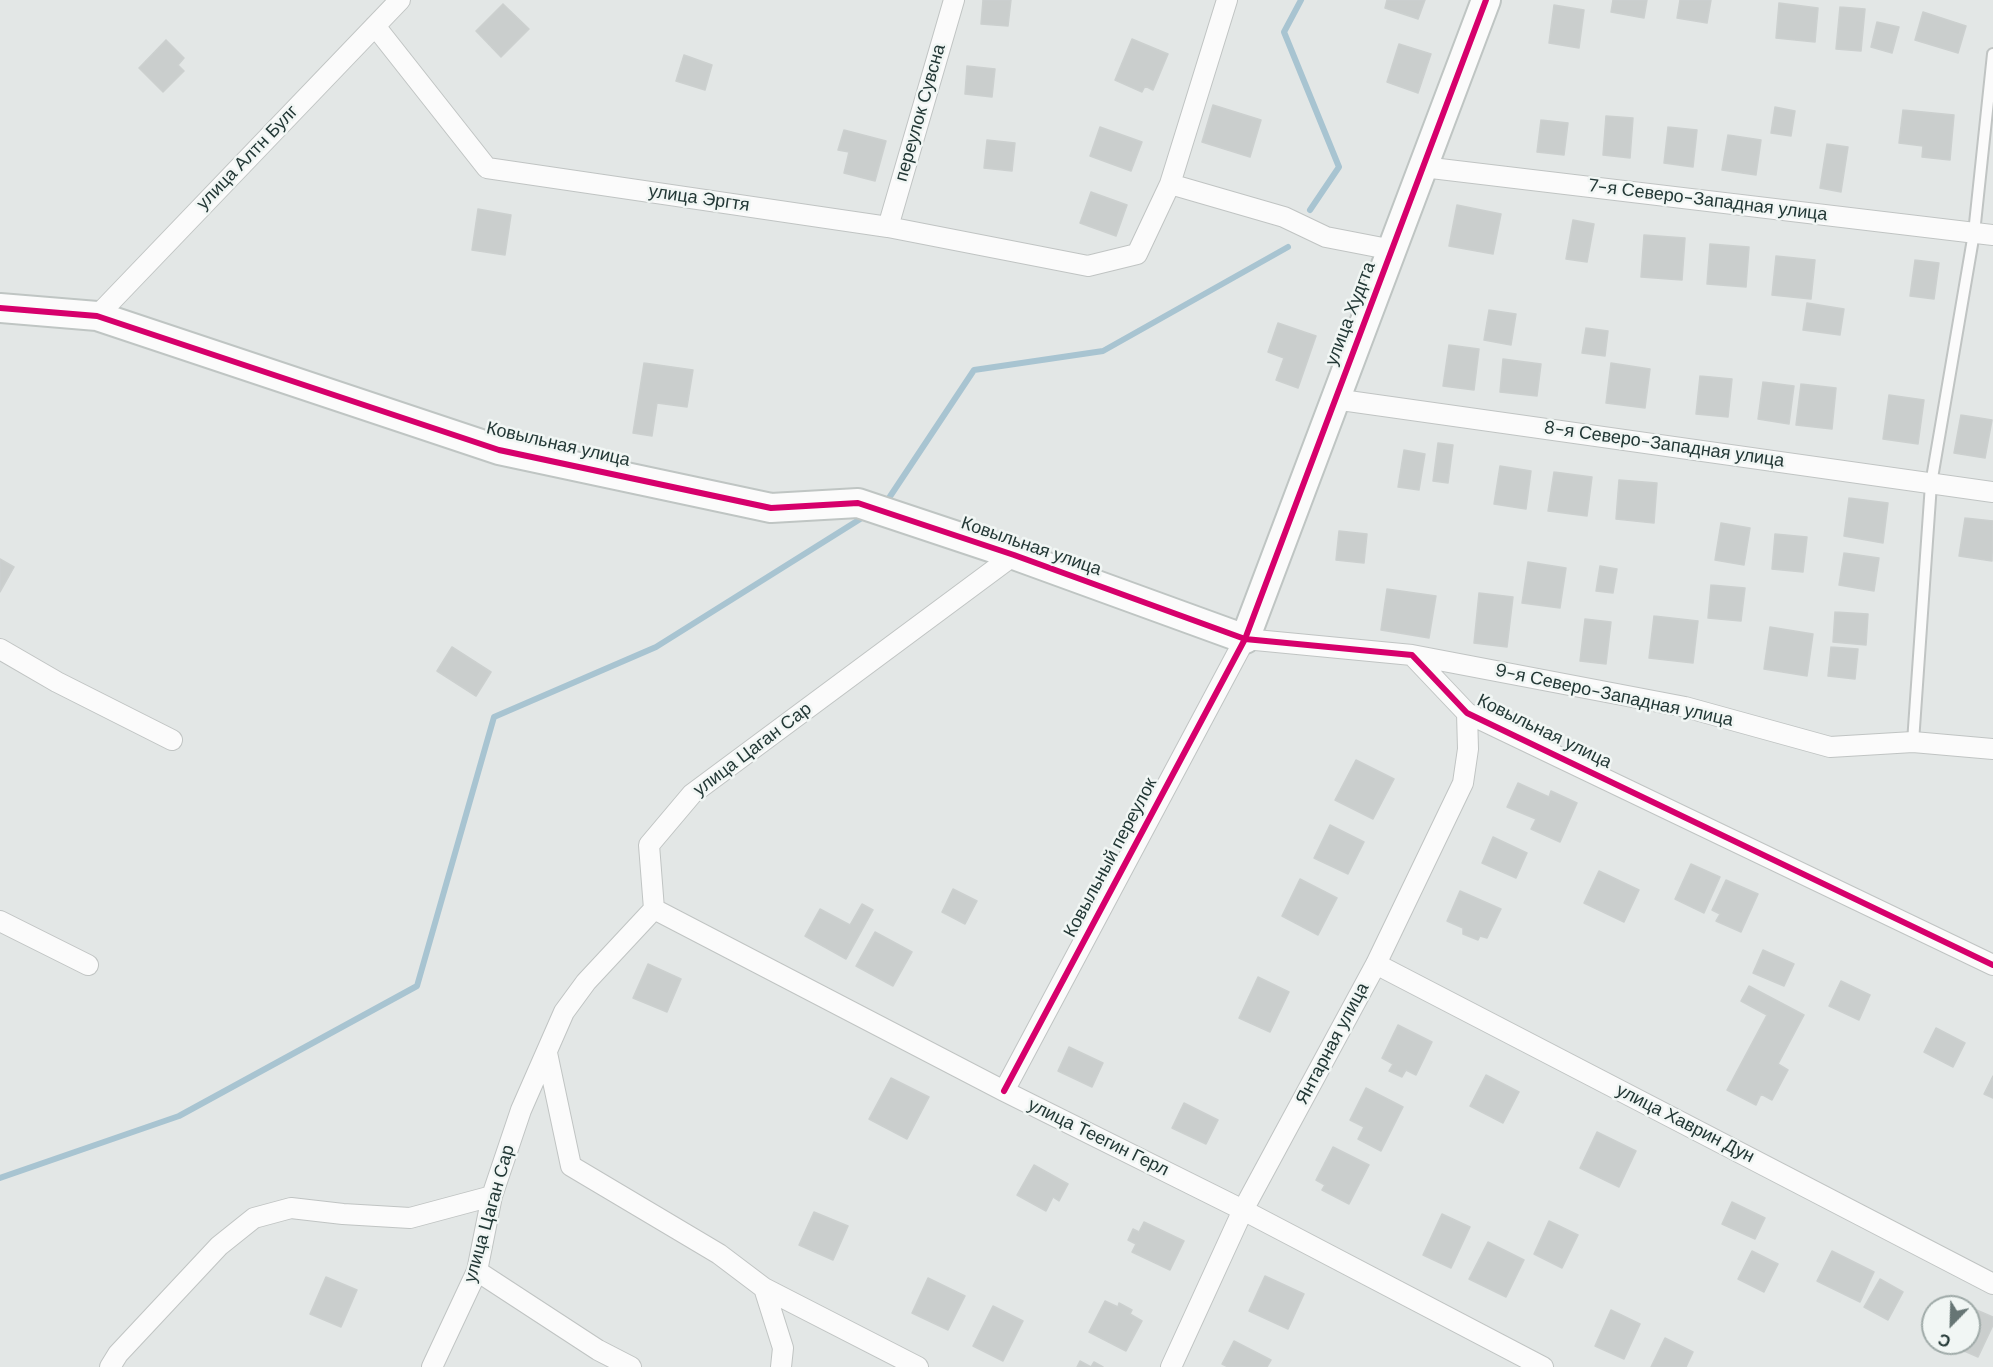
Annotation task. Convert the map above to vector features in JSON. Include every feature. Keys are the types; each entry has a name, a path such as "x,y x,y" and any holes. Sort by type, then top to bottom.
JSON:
{"street":[{"name":"улица Алтн Булг","path":"97,316 400,0"},
{"name":"переулок Сувсна","path":"888,226 954,0"},
{"path":"1227,0 1170,184 1284,217 1326,237 1393,250"},
{"name":"улица Худгта","path":"1245,639 1486,0"},
{"name":"улица Эргтя","path":"375,26 487,168 888,226 1088,266 1137,254 1170,184"},
{"name":"7-я Северо-Западная улица","path":"1423,167 1984,234"},
{"name":"Ковыльная улица","path":"0,308 97,316 499,450 771,508 858,503 1014,555 1245,639 1412,655 1467,713 1993,965"},
{"name":"8-я Северо-Западная улица","path":"1334,399 1993,492"},
{"name":"улица Цаган Сар","path":"432,1367 477,1271 492,1196 522,1110 564,1012 586,982 654,909 649,845 692,794 1014,555"},
{"name":"Ковыльный переулок","path":"1004,1091 1245,639"},
{"path":"0,649 57,682 172,740"},
{"name":"9-я Северо-Западная улица","path":"1412,655 1685,707 1830,747 1913,742 1993,748"},
{"name":"Янтарная улица","path":"1171,1367 1243,1210 1376,964 1463,783 1468,749 1467,713"},
{"name":"улица Теегин Герл","path":"654,909 1004,1091 1243,1210 1543,1367"},
{"path":"0,921 88,965"},
{"name":"улица Хаврин Дун","path":"1376,964 1993,1284"},
{"path":"547,1053 570,1166 719,1254 764,1288 918,1367"},
{"path":"110,1367 118,1354 219,1246 254,1218 291,1208 410,1218 492,1196"},
{"path":"477,1271 598,1350 630,1367"},
{"path":"764,1288 783,1348 780,1367"}],"lane":[{"path":"1913,742 1931,484 1984,234 1993,54"}],"building":[{"path":"983,0 1011,0 1008,26 981,24"},
{"path":"1387,0 1425,0 1418,19 1385,8"},
{"path":"1613,0 1647,0 1644,18 1611,12"},
{"path":"1680,0 1711,0 1707,23 1677,18"},
{"path":"1779,3 1818,8 1815,42 1776,38"},
{"path":"503,4 529,29 501,57 476,31"},
{"path":"1554,5 1584,10 1579,48 1549,43"},
{"path":"1840,7 1865,9 1861,51 1836,49"},
{"path":"1923,12 1966,26 1958,53 1915,40"},
{"path":"1877,22 1899,27 1892,53 1871,47"},
{"path":"1132,39 1168,54 1153,90 1145,86 1142,92 1115,80"},
{"path":"166,40 184,58 178,65 184,71 163,92 139,68"},
{"path":"1399,44 1431,54 1418,93 1387,82"},
{"path":"684,55 712,65 705,90 676,81"},
{"path":"967,66 995,69 992,97 965,94"},
{"path":"1213,105 1261,120 1250,157 1202,142"},
{"path":"1775,107 1795,111 1791,136 1771,133"},
{"path":"1903,110 1954,115 1950,160 1922,157 1923,146 1899,143"},
{"path":"1606,116 1633,118 1630,158 1603,155"},
{"path":"1541,120 1568,123 1564,155 1537,152"},
{"path":"1100,127 1142,142 1131,171 1090,156"},
{"path":"1668,127 1697,130 1693,167 1664,163"},
{"path":"844,130 886,141 875,181 844,173 849,152 838,150"},
{"path":"1728,135 1761,140 1756,175 1722,170"},
{"path":"987,140 1015,143 1012,171 984,168"},
{"path":"1827,144 1848,147 1841,192 1820,188"},
{"path":"1091,192 1127,205 1116,236 1080,223"},
{"path":"1457,205 1501,214 1493,254 1449,246"},
{"path":"478,209 511,215 505,255 472,250"},
{"path":"1573,220 1594,224 1587,262 1566,259"},
{"path":"1644,235 1685,238 1682,280 1641,277"},
{"path":"1710,244 1749,247 1746,287 1707,284"},
{"path":"1776,256 1815,260 1811,299 1772,295"},
{"path":"1915,260 1939,263 1934,299 1910,296"},
{"path":"1807,303 1844,309 1840,335 1803,330"},
{"path":"1489,310 1516,314 1511,345 1484,340"},
{"path":"1278,323 1316,336 1298,388 1276,380 1284,358 1268,352"},
{"path":"1586,328 1608,331 1605,356 1582,353"},
{"path":"1449,345 1479,349 1474,390 1443,386"},
{"path":"1503,359 1541,364 1537,396 1500,392"},
{"path":"644,363 693,370 687,407 657,403 652,436 633,433"},
{"path":"1611,363 1650,369 1645,408 1606,403"},
{"path":"1700,376 1732,379 1728,417 1696,414"},
{"path":"1763,382 1794,386 1789,424 1758,419"},
{"path":"1801,384 1836,388 1832,429 1796,425"},
{"path":"1889,395 1924,400 1918,444 1883,439"},
{"path":"1961,415 1992,420 1985,458 1954,453"},
{"path":"1438,443 1453,445 1448,483 1433,481"},
{"path":"1404,450 1425,454 1419,490 1398,487"},
{"path":"1500,466 1531,471 1526,509 1494,504"},
{"path":"1554,472 1592,477 1587,516 1548,511"},
{"path":"1619,480 1657,483 1654,523 1616,519"},
{"path":"1849,498 1888,503 1883,543 1844,536"},
{"path":"1965,518 1993,521 1992,561 1959,556"},
{"path":"1721,523 1750,528 1744,565 1715,560"},
{"path":"1339,531 1367,534 1364,563 1336,560"},
{"path":"1775,534 1807,537 1803,572 1772,569"},
{"path":"1844,553 1879,558 1874,591 1839,585"},
{"path":"0,559 14,567 0,592"},
{"path":"1528,562 1566,568 1560,608 1522,603"},
{"path":"1600,566 1617,569 1613,593 1596,591"},
{"path":"1711,585 1745,588 1741,621 1708,618"},
{"path":"1387,589 1436,596 1429,638 1381,630"},
{"path":"1479,593 1513,597 1507,647 1474,643"},
{"path":"1835,612 1868,614 1866,645 1833,642"},
{"path":"1654,616 1698,621 1693,663 1649,658"},
{"path":"1585,619 1611,622 1606,664 1580,661"},
{"path":"1770,627 1813,634 1807,676 1764,669"},
{"path":"452,647 491,672 476,696 437,671"},
{"path":"1831,647 1858,649 1855,679 1828,676"},
{"path":"1356,760 1394,779 1373,819 1335,800"},
{"path":"1518,783 1549,797 1551,791 1577,803 1560,842 1531,829 1536,819 1507,807"},
{"path":"1330,825 1364,842 1348,874 1314,858"},
{"path":"1493,837 1527,853 1516,878 1482,863"},
{"path":"1691,864 1720,877 1704,913 1675,899"},
{"path":"1599,871 1639,890 1624,922 1584,903"},
{"path":"1300,879 1337,898 1318,935 1282,916"},
{"path":"1726,880 1758,894 1741,932 1716,921 1720,914 1712,910"},
{"path":"953,889 977,901 965,924 942,912"},
{"path":"1460,891 1501,909 1487,938 1480,936 1478,940 1463,934 1463,928 1447,921"},
{"path":"862,904 873,910 846,959 805,936 820,909 850,925"},
{"path":"875,932 912,952 893,986 856,966"},
{"path":"1763,950 1794,964 1784,986 1753,973"},
{"path":"648,964 681,979 667,1012 633,998"},
{"path":"1258,977 1289,992 1270,1032 1239,1018"},
{"path":"1841,981 1870,995 1859,1020 1829,1006"},
{"path":"1749,986 1804,1015 1778,1064 1788,1070 1772,1100 1761,1094 1756,1105 1727,1090 1767,1015 1741,1001"},
{"path":"1398,1025 1432,1042 1416,1075 1406,1070 1402,1077 1389,1071 1393,1064 1382,1058"},
{"path":"1936,1028 1965,1043 1953,1067 1924,1052"},
{"path":"1069,1047 1103,1063 1092,1087 1058,1071"},
{"path":"1486,1075 1519,1092 1503,1123 1470,1106"},
{"path":"1993,1076 1993,1098 1984,1094"},
{"path":"891,1078 929,1097 907,1139 869,1119"},
{"path":"1366,1088 1403,1107 1381,1151 1358,1139 1364,1127 1350,1120"},
{"path":"1184,1103 1218,1120 1206,1144 1172,1128"},
{"path":"1597,1132 1636,1151 1619,1187 1580,1168"},
{"path":"1333,1147 1369,1165 1349,1204 1322,1190 1325,1185 1316,1180"},
{"path":"1034,1165 1068,1184 1059,1201 1053,1197 1046,1211 1017,1195"},
{"path":"1732,1202 1765,1218 1755,1239 1722,1224"},
{"path":"814,1212 848,1226 833,1260 799,1245"},
{"path":"1442,1214 1470,1227 1451,1268 1423,1255"},
{"path":"1549,1221 1578,1235 1562,1268 1534,1254"},
{"path":"1144,1222 1184,1241 1170,1270 1132,1252 1136,1244 1128,1240 1133,1229 1139,1232"},
{"path":"1488,1242 1524,1260 1506,1297 1469,1279"},
{"path":"1752,1251 1778,1264 1764,1292 1738,1279"},
{"path":"1832,1251 1874,1272 1860,1302 1817,1281"},
{"path":"1265,1276 1304,1294 1288,1329 1249,1311"},
{"path":"326,1277 357,1290 341,1327 310,1314"},
{"path":"928,1278 965,1296 948,1330 912,1313"},
{"path":"1880,1279 1903,1292 1888,1320 1864,1307"},
{"path":"1105,1301 1118,1307 1119,1303 1132,1310 1130,1314 1142,1321 1126,1351 1089,1332"},
{"path":"993,1306 1023,1321 1003,1361 973,1346"},
{"path":"1611,1310 1640,1324 1624,1359 1595,1346"},
{"path":"1981,1312 1993,1317 1993,1325 1981,1351"},
{"path":"1665,1338 1693,1352 1686,1367 1651,1367"},
{"path":"1234,1341 1271,1360 1267,1367 1228,1367 1222,1364"},
{"path":"1080,1361 1091,1367 1077,1367"},
{"path":"1094,1362 1103,1367 1091,1367"}],"waterway":[{"path":"1301,0 1284,32 1339,167 1310,210"},
{"path":"885,504 974,370 1103,351 1288,247"},
{"path":"0,1178 179,1116 417,986 494,717 656,647 865,516"}],"cycle path":[{"path":"1004,1091 1245,639 1486,0"},
{"path":"0,308 97,316 499,450 771,508 858,503 1014,555 1245,639 1412,655 1467,713 1993,965"}]}
